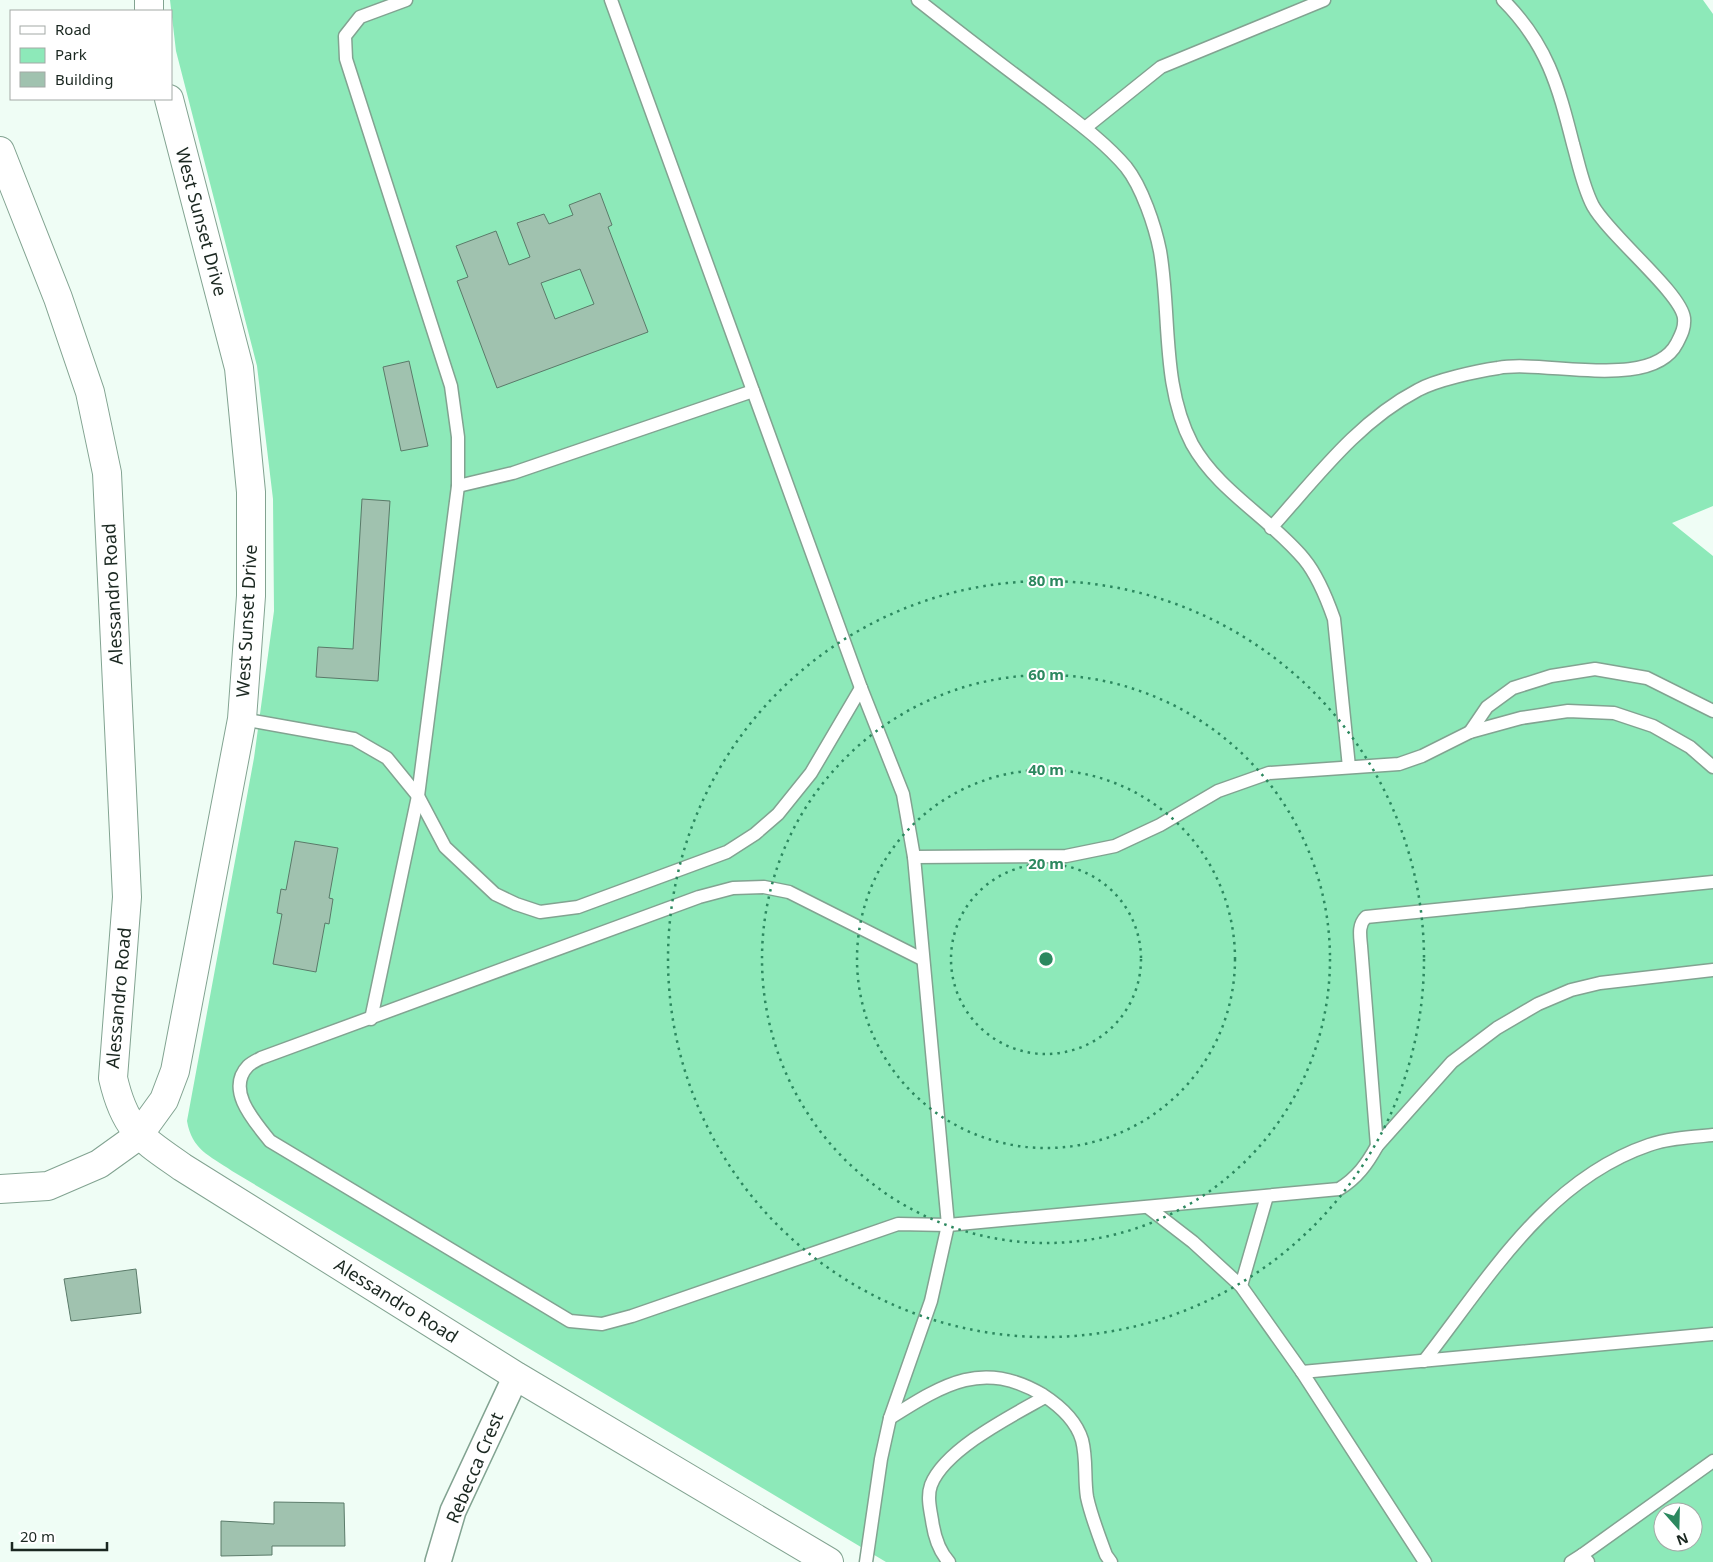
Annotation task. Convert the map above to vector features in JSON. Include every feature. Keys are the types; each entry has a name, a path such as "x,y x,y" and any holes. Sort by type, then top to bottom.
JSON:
{"street":[{"name":"West Sunset Drive","path":"0,1189 48,1186 99,1164 138,1136 164,1100 175,1071 242,719 251,596 251,501 239,368 169,100"},
{"name":"Alessandro Road","path":"0,151 58,298 90,392 107,473 127,897 112,1078 118,1104 138,1136 182,1167 516,1376 829,1562"},
{"name":"Rebecca Crest","path":"438,1562 453,1511 516,1376"}],"lane":[{"path":"372,1019 418,796 458,486 458,437 450,386 346,60 345,36 360,17 406,0"},
{"path":"611,0 861,688 903,794 914,857 948,1225 931,1301 890,1418 881,1459 866,1562"},
{"path":"918,0 1084,128 1126,168 1142,194 1159,249 1168,318 1170,377 1177,407 1192,443 1207,467 1305,560 1326,595 1334,619 1349,767"},
{"path":"1084,128 1161,67 1324,0"},
{"path":"1272,528 1353,437 1382,412 1420,389 1500,367 1617,371 1638,369 1660,363 1674,348 1683,332 1684,317 1675,299 1604,223 1593,205 1583,183 1556,83 1548,62 1534,36 1503,0"},
{"path":"458,486 513,473 753,390"},
{"path":"1470,732 1487,708 1513,688 1551,676 1595,669 1647,678 1713,711"},
{"path":"242,719 354,739 387,758 418,796 445,847 496,894 516,904 540,912 578,906 727,852 755,834 778,814 805,781 861,688"},
{"path":"914,857 1066,856 1115,846 1160,825 1218,791 1269,773 1399,764 1470,732 1521,718 1568,711 1614,713 1652,726 1690,747 1713,767"},
{"path":"1377,1146 1360,928 1362,921 1366,917 1713,882"},
{"path":"922,959 789,892 764,887 732,888 671,907 372,1019 261,1058 248,1066 240,1082 240,1095 251,1116 270,1141 570,1321 602,1324 632,1316 898,1224 948,1225 1149,1208 1338,1189 1351,1182 1368,1162 1377,1146 1452,1062 1497,1028 1538,1004 1571,990 1600,982 1713,970"},
{"path":"1424,1361 1528,1227 1560,1196 1593,1171 1621,1155 1651,1144 1713,1135"},
{"path":"1241,1286 1267,1196"},
{"path":"1149,1208 1193,1242 1241,1286 1302,1372 1425,1562"},
{"path":"1302,1372 1713,1334"},
{"path":"890,1418 934,1391 958,1381 986,1376 1028,1387 1045,1397 1072,1419 1082,1439 1086,1462 1087,1495 1106,1554 1111,1562"},
{"path":"948,1562 936,1541 932,1523 930,1488 936,1476 953,1457 977,1437 1045,1397"},
{"path":"1571,1562 1585,1558 1713,1461"}],"green space":[{"path":"170,0 1703,0 1713,14 1713,506 1672,523 1713,556 1713,1562 886,1562 209,1156 193,1139 187,1121 254,758 274,611 273,499 257,366 176,51"}],"building":[{"path":"600,193 612,225 608,227 648,332 497,388 457,281 468,277 456,246 496,231 509,265 530,257 517,223 544,214 549,224 573,215 569,205","holes":["580,269 594,304 555,319 541,283"]},
{"path":"409,361 428,446 401,451 383,367"},
{"path":"362,499 390,501 378,681 316,677 318,647 353,649"},
{"path":"295,841 338,848 329,898 333,899 329,924 325,923 316,972 273,964 282,914 277,913 281,889 286,890"},
{"path":"136,1269 141,1313 71,1321 64,1279"},
{"path":"274,1502 344,1503 345,1546 272,1546 272,1555 221,1556 221,1521 274,1524"}]}
